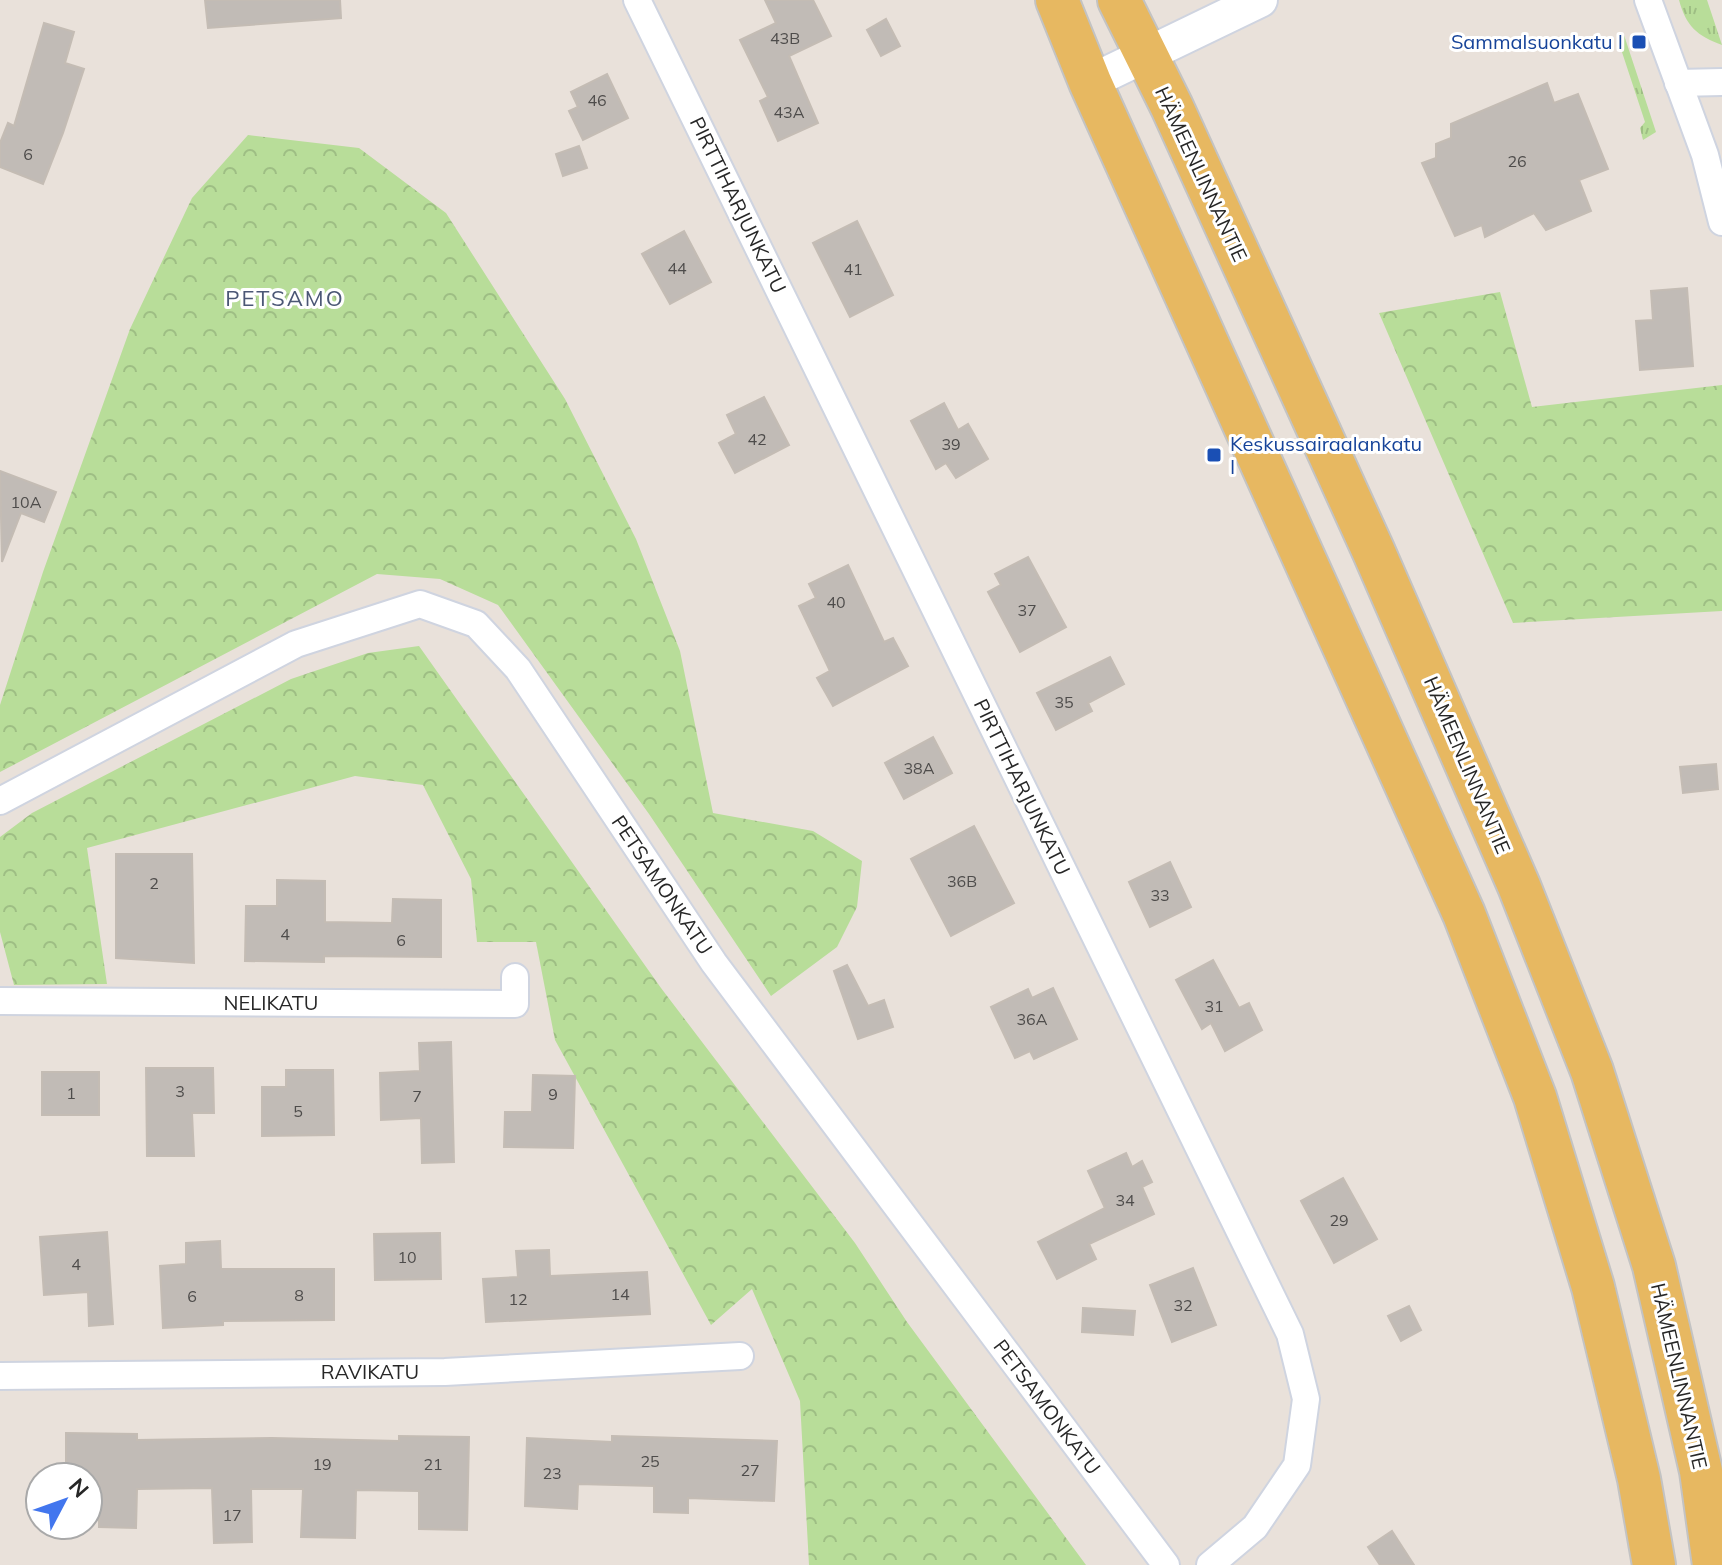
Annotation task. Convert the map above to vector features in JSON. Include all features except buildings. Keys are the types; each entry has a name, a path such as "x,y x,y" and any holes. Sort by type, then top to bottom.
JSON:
{"main road":[{"path":"1057,0 1090,82 1464,914 1530,1083 1593,1287 1639,1479 1654,1565"},
{"name":"HÄMEENLINNANTIE","path":"1119,0 1172,107 1373,550 1519,886 1592,1071 1654,1266 1701,1471 1714,1565"}],"street":[{"name":"PIRTTIHARJUNKATU","path":"637,0 1290,1334 1306,1399 1297,1465 1255,1527 1210,1565"},
{"path":"1090,82 1260,0"},
{"path":"1648,0 1705,155 1722,222"},
{"path":"1678,83 1722,82"},
{"name":"PETSAMONKATU","path":"0,801 296,644 420,604 476,624 518,669 714,963 1166,1565"},
{"name":"NELIKATU","path":"0,1001 515,1004 515,977"},
{"name":"RAVIKATU","path":"0,1376 445,1372 740,1356"}],"green space":[{"path":"1679,0 1707,0 1722,45 1694,29 1685,17"},
{"path":"1624,35 1656,132 1643,140 1640,128 1645,122 1618,40"},
{"path":"248,135 359,148 446,213 565,399 636,539 680,651 713,813 813,831 862,861 857,907 837,947 771,996 649,814 498,605 440,579 377,574 0,772 0,705 43,572 130,329 192,198"},
{"path":"1500,292 1532,407 1722,385 1722,611 1513,623 1379,313"},
{"path":"419,646 661,988 855,1243 907,1322 1086,1565 809,1565 800,1401 752,1289 711,1325 555,1040 536,942 477,942 471,879 423,785 355,776 87,848 107,984 14,985 0,932 0,837 32,813 291,679 368,653"}],"place":[{"name":"Sammalsuonkatu I","path":"1639,42"},
{"name":"Keskussairaalankatu I","path":"1214,455"}],"district":[{"name":"PETSAMO","path":"285,298"}]}
